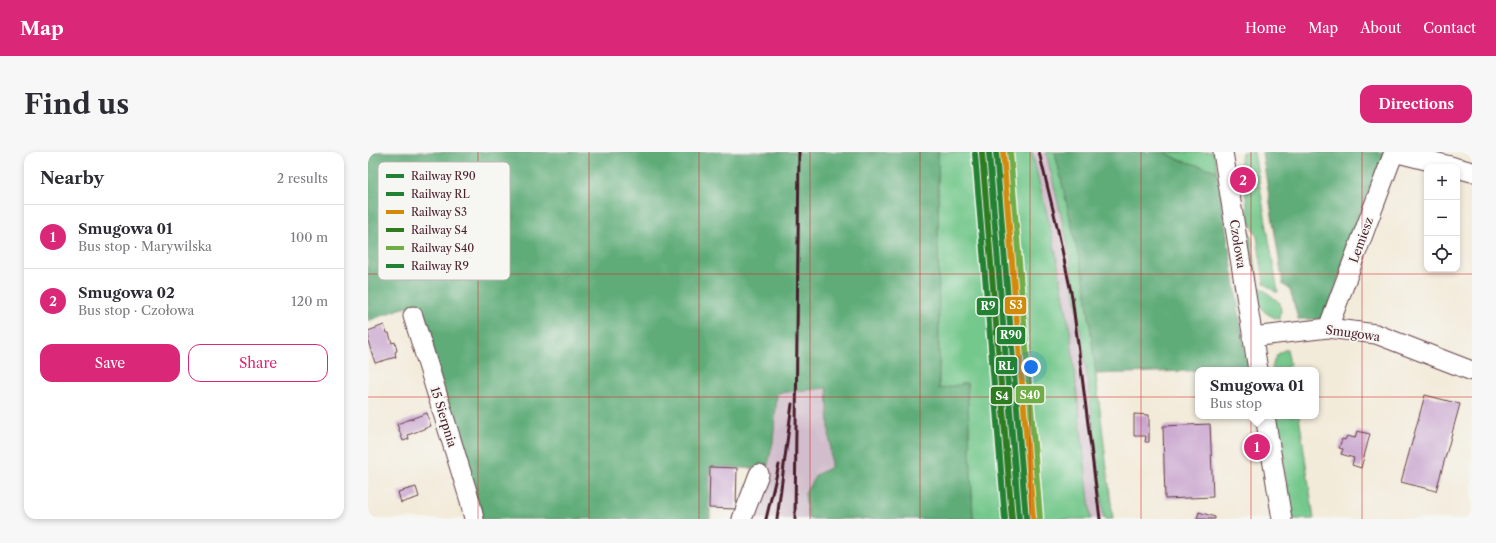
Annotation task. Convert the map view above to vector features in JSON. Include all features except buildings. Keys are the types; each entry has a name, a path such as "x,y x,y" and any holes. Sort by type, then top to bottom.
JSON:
{"street":[{"name":"Czołowa","path":"1223,152 1257,367"},
{"path":"1394,152 1442,164"},
{"name":"Lemiesz","path":"1328,328 1394,152"},
{"path":"1460,169 1472,172"},
{"name":"15 Sierpnia","path":"413,316 470,501 474,519"},
{"name":"Smugowa","path":"1252,337 1328,328 1376,334 1472,371"},
{"path":"1265,419 1282,519"},
{"path":"742,519 759,474"}],"shaded area":[{"path":"938,152 1055,152 1096,374 1113,519 973,519 967,383"},
{"path":"827,388 831,467 816,475 805,493 808,519 753,519 773,442 777,393"}],"green space":[{"path":"368,152 938,152 939,389 967,383 973,519 808,519 805,493 816,475 831,467 827,388 777,393 773,442 767,469 710,467 710,519 479,519 420,304 400,309 368,321"},
{"path":"938,152 978,152 1008,519 973,519 967,383 939,390"},
{"path":"1006,152 1032,152 1054,244 1070,331 1091,519 1036,519"},
{"path":"1046,152 1055,152 1085,284 1113,519 1104,519 1087,375 1067,241"},
{"path":"1055,152 1164,152 1180,160 1217,171 1248,367 1195,367 1195,371 1096,374 1085,284"},
{"path":"1164,152 1214,152 1217,171 1180,160"},
{"path":"1242,152 1254,152 1278,292 1275,292 1264,283 1257,236 1249,220 1245,189 1247,188 1245,172 1242,172 1240,166"},
{"path":"1262,152 1385,152 1359,215 1325,319 1298,319 1290,289 1283,285"},
{"path":"1243,220 1251,236 1259,286 1280,303 1280,320 1264,311 1260,304 1250,268"},
{"path":"1287,349 1290,364 1288,367 1272,367 1276,356"},
{"path":"1276,419 1299,419 1314,519 1292,519"}],"railway":[{"path":"795,519 799,152"},
{"path":"1039,152 1072,297 1100,519"},
{"path":"777,519 792,404"},
{"path":"766,519 779,465"}],"rail line":[{"name":"R90","path":"996,152 1026,519"},
{"name":"S3","path":"1003,152 1033,518"},
{"name":"S40","path":"1010,152 1040,518"},
{"name":"S4","path":"982,153 1012,519"},
{"name":"RL","path":"989,153 1019,519"},
{"name":"R9","path":"975,154 1005,519"}],"place":[{"name":"Smugowa 02","path":"1243,180"},
{"name":"Smugowa 01","path":"1257,447"}]}
